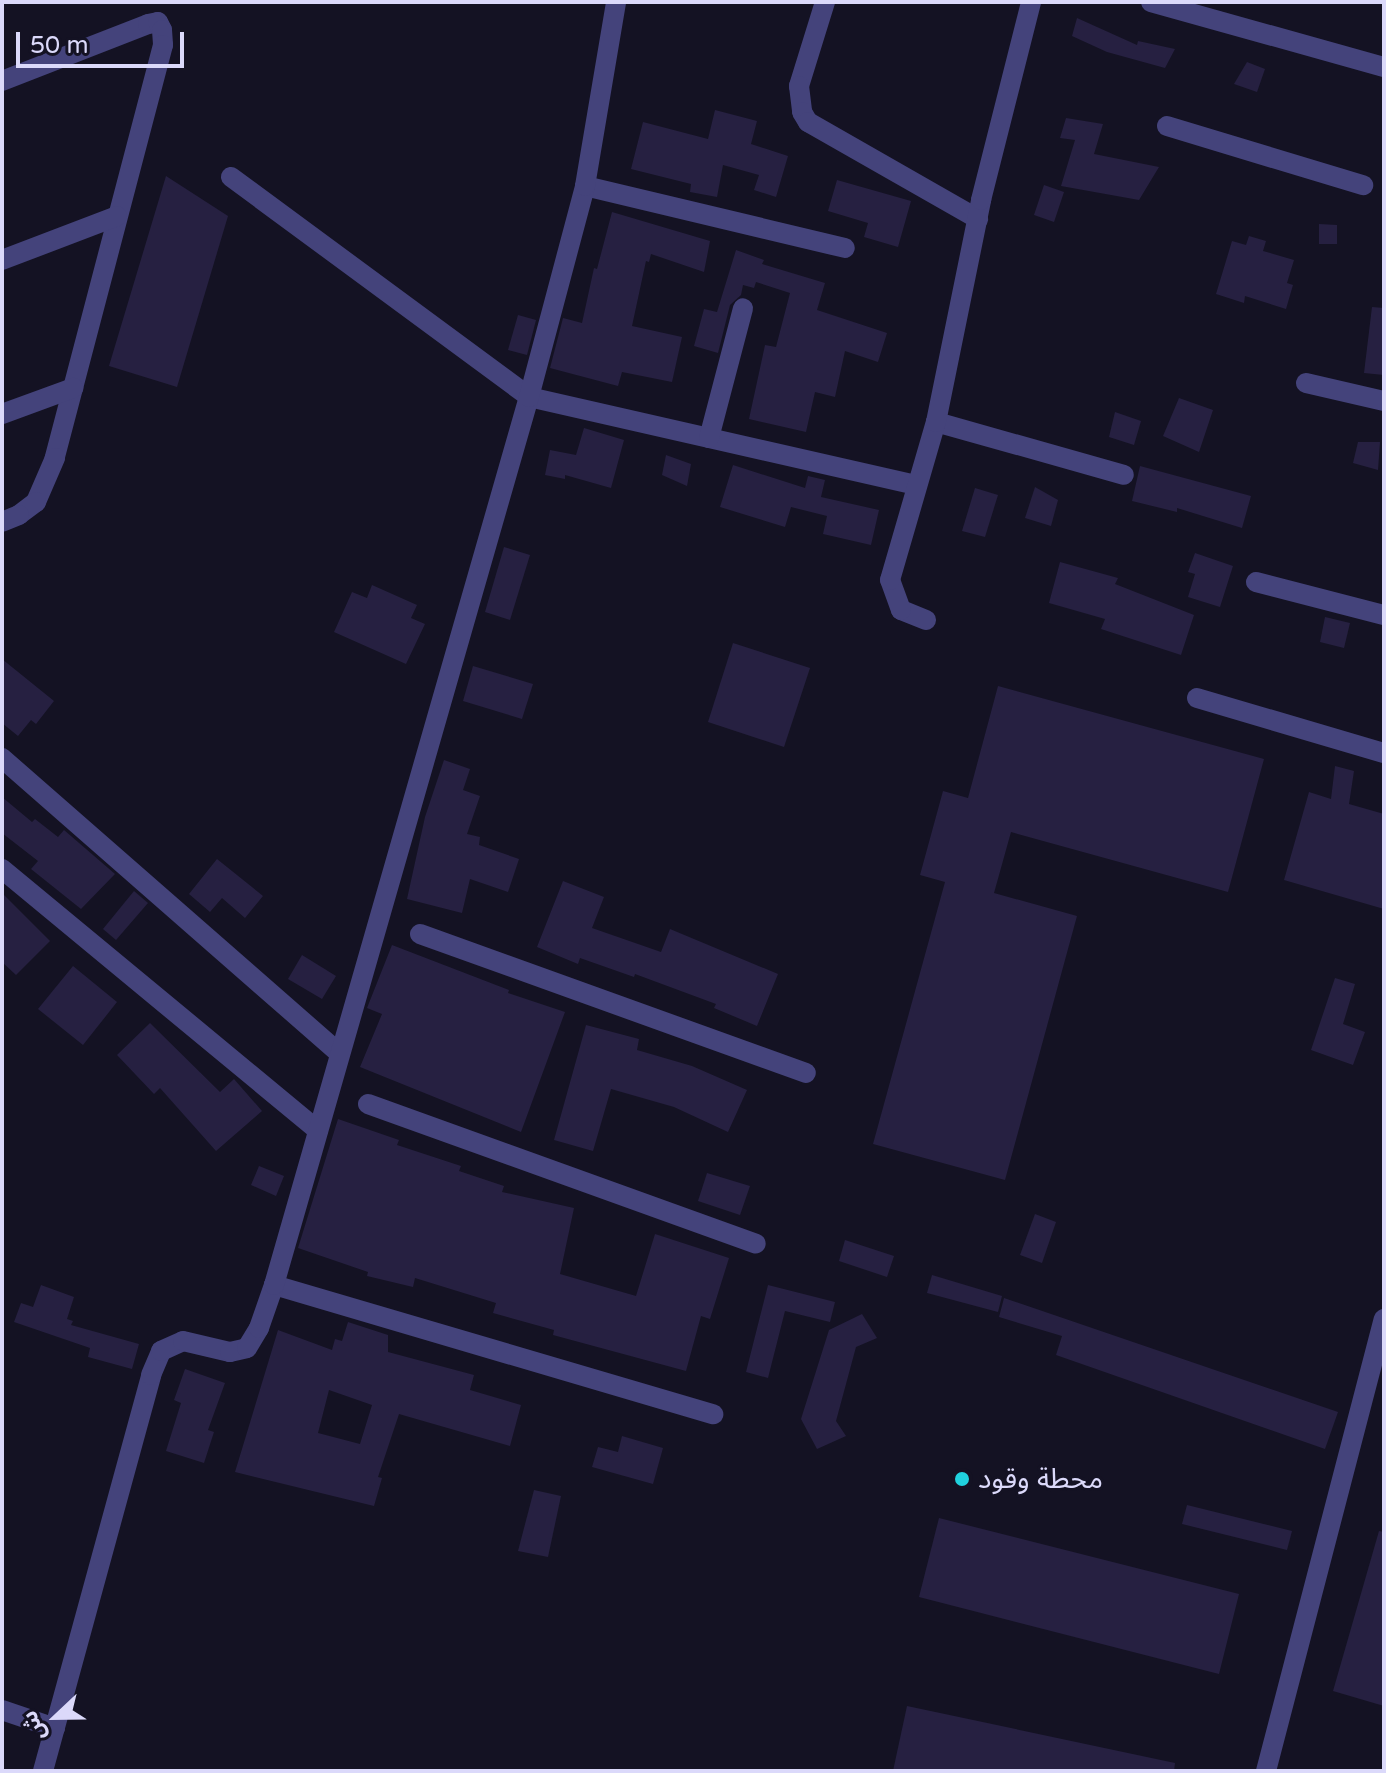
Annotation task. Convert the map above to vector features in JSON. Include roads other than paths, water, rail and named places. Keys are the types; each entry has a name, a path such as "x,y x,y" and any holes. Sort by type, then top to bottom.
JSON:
{"street":[{"path":"43,1771 151,1375 161,1351 183,1341 230,1352 247,1348 259,1328 274,1285 529,397 585,186 616,2"},
{"path":"825,2 799,86 802,112 808,122 978,219"},
{"path":"926,620 901,610 890,580 936,422 978,219 1031,2"},
{"path":"1151,2 1384,67"},
{"path":"2,81 158,22 163,45 44,488 36,502 19,515 2,522"},
{"path":"1167,126 1363,185"},
{"path":"231,177 529,397 917,485"},
{"path":"585,186 845,248"},
{"path":"2,260 117,216"},
{"path":"709,438 743,308"},
{"path":"1306,383 1384,401"},
{"path":"2,414 73,388"},
{"path":"936,422 1124,475"},
{"path":"1256,582 1384,615"},
{"path":"1197,698 1384,753"},
{"path":"2,758 340,1054"},
{"path":"2,869 318,1130"},
{"path":"420,934 806,1073"},
{"path":"368,1104 756,1244"},
{"path":"274,1285 713,1414"},
{"path":"1266,1771 1384,1319"},
{"path":"2,1710 55,1728"}],"place":[{"name":"محطة وقود","path":"962,1479"}]}
